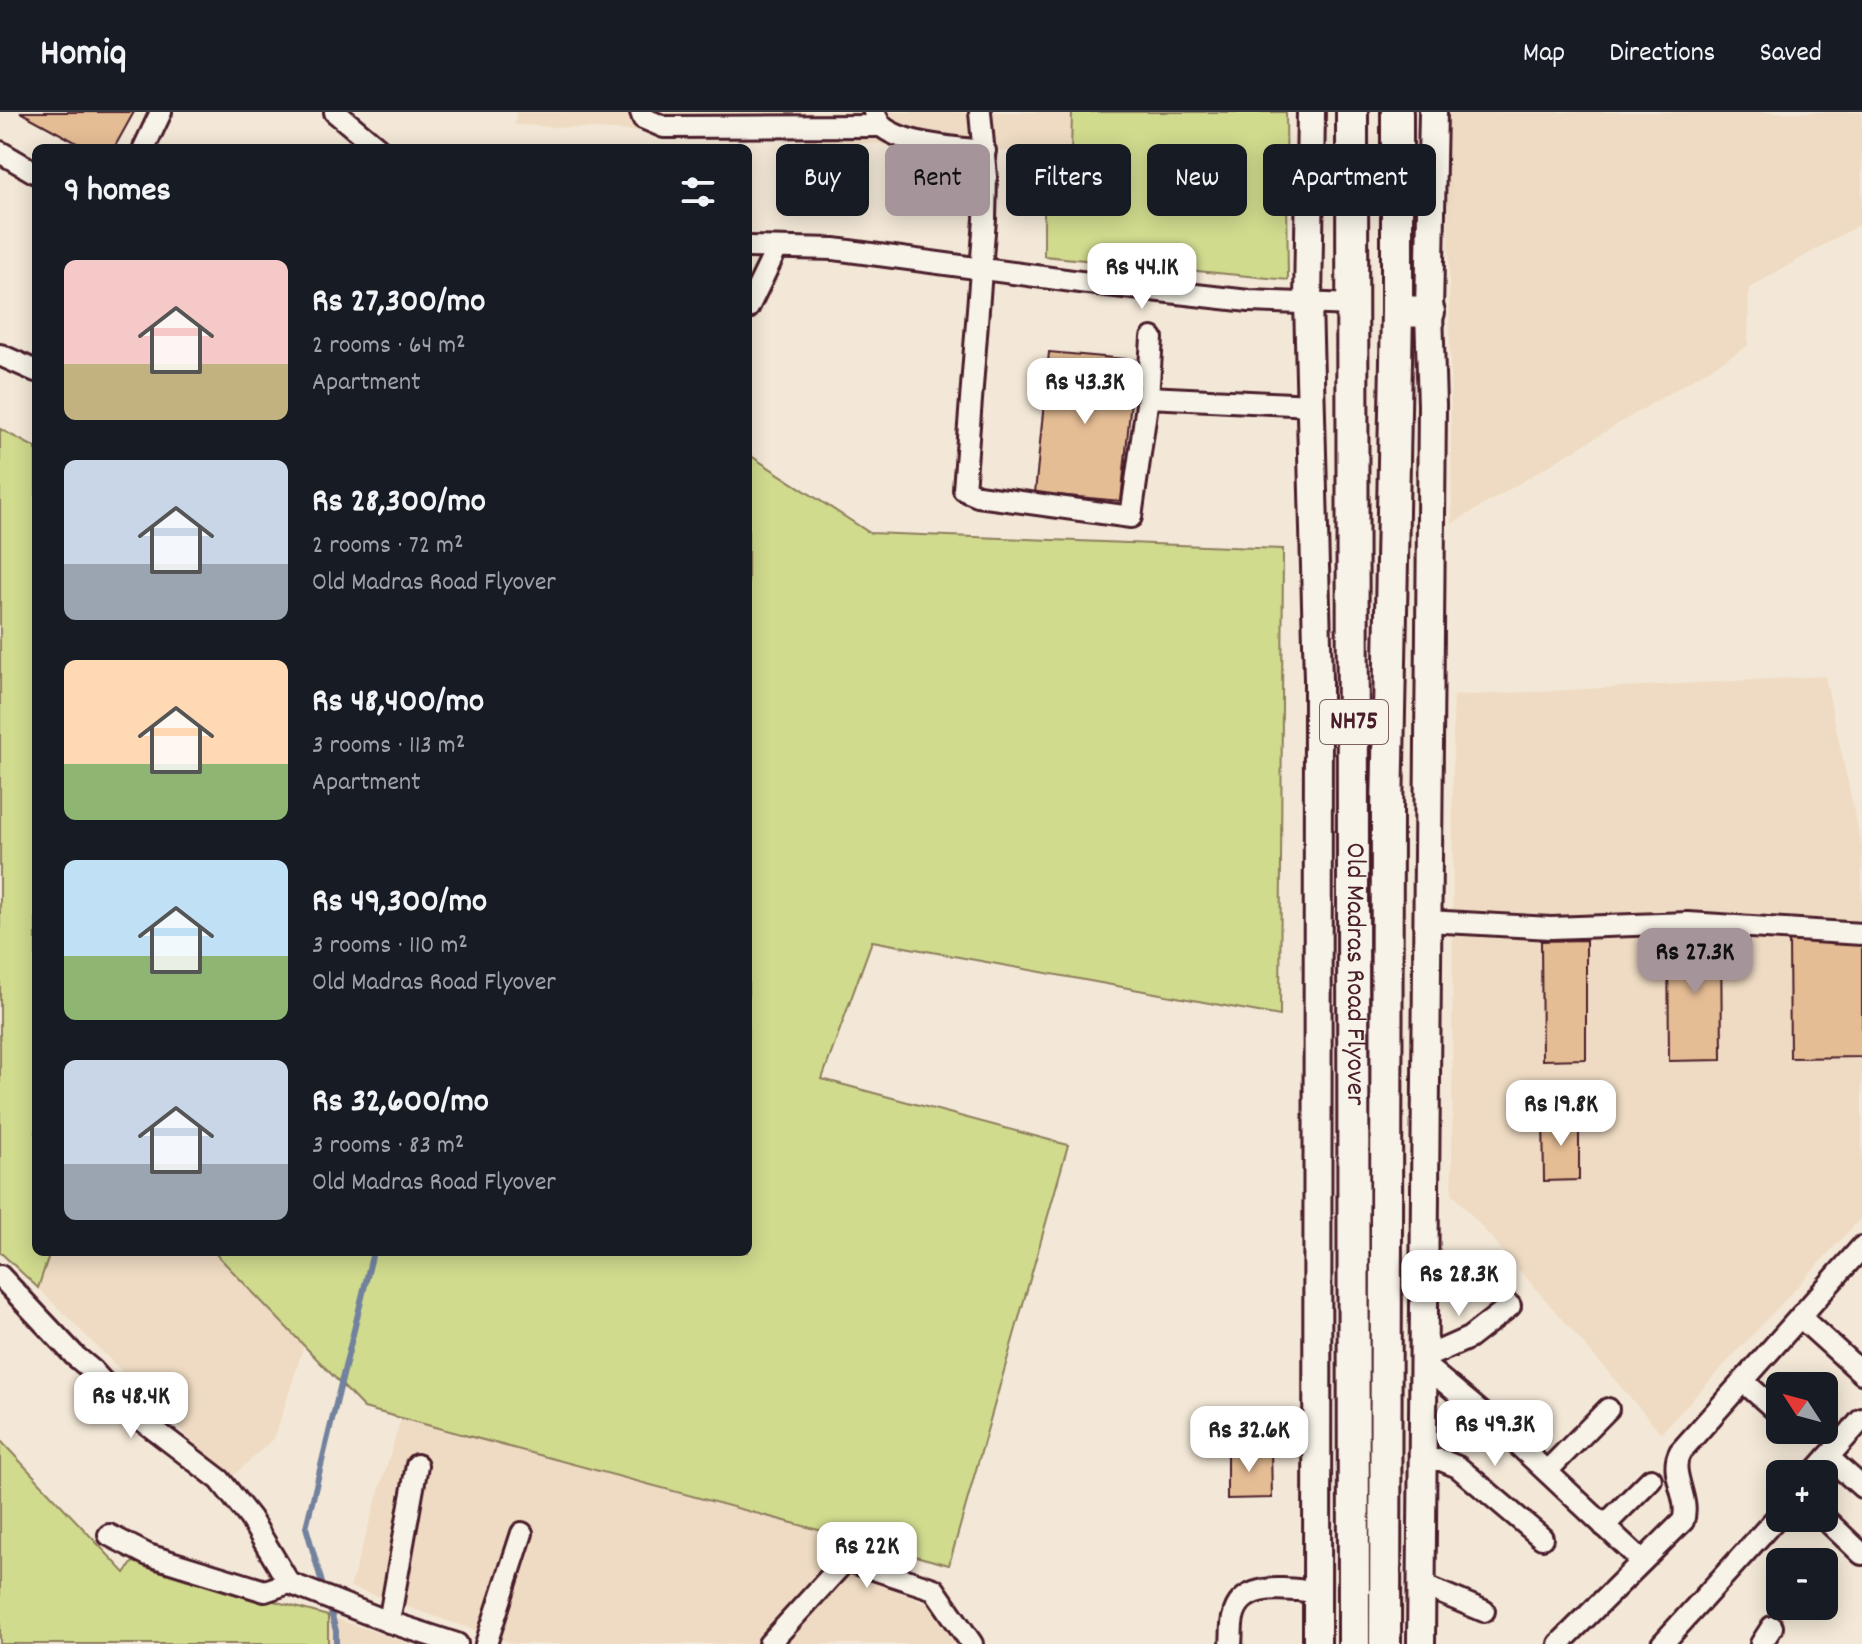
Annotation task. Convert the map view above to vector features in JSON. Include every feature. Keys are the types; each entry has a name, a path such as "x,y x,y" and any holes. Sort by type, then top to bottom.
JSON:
{"highway":[{"name":"NH75","path":"1352,112 1354,305"},
{"name":"NH75","path":"1397,112 1397,311"},
{"name":"Old Madras Road Flyover","path":"1354,305 1354,1644"},
{"name":"Old Madras Road Flyover","path":"1385,1644 1387,812 1397,311"},
{"path":"1397,311 1429,312"}],"main road":[{"path":"1311,112 1308,302 1318,680 1317,1644"},
{"path":"1421,1644 1432,405 1429,312 1433,112"}],"street":[{"path":"146,144 161,112"},
{"path":"335,112 373,144"},
{"path":"641,112 643,118 664,127 878,119 896,135 941,144"},
{"path":"980,112 984,144"},
{"path":"0,152 32,171"},
{"path":"985,216 964,490 978,496 1131,517 1148,397 1152,338"},
{"path":"752,247 834,249 1249,301 1354,305"},
{"path":"752,300 777,248"},
{"path":"0,355 32,369"},
{"path":"1148,397 1312,405"},
{"path":"1427,921 1551,928 1688,923 1862,934"},
{"path":"1559,1644 1683,1521 1686,1516 1677,1458 1862,1247"},
{"path":"0,1276 126,1408 220,1480 250,1518 289,1583"},
{"path":"1510,1306 1469,1338 1424,1362 1547,1471 1642,1561"},
{"path":"1800,1317 1862,1373"},
{"path":"1743,1381 1766,1402"},
{"path":"1547,1471 1608,1409"},
{"path":"1825,1460 1862,1419"},
{"path":"1828,1457 1862,1487"},
{"path":"1423,1460 1441,1460 1458,1467 1542,1538"},
{"path":"389,1622 417,1465"},
{"path":"1604,1526 1651,1479"},
{"path":"1662,1644 1766,1529"},
{"path":"1838,1531 1862,1554"},
{"path":"486,1644 522,1533"},
{"path":"109,1535 148,1555 265,1591 289,1583 389,1622 457,1644"},
{"path":"769,1644 846,1560 934,1589 972,1644"},
{"path":"1422,1585 1484,1611"},
{"path":"1231,1644 1233,1615 1244,1597 1256,1589 1318,1592"}],"shaded area":[{"path":"516,112 1072,112 1071,144 1006,144 1006,151 990,150 990,144 885,144 515,125"},
{"path":"1447,112 1862,112 1862,223 1749,288 1748,346 1452,524"},
{"path":"1825,676 1862,848 1862,1217 1661,1433 1452,1193 1453,696"},
{"path":"49,1256 218,1256 304,1345 275,1437 230,1479 38,1288"},
{"path":"401,1418 854,1540 758,1644 514,1644 350,1587"},
{"path":"852,1570 929,1604 958,1644 784,1644"},
{"path":"328,1616 410,1644 328,1644"}],"green space":[{"path":"1072,112 1286,112 1286,144 1263,144 1263,216 1287,216 1288,280 1044,256 1044,216 1131,216 1131,144 1071,144"},
{"path":"0,429 32,446 32,1256 49,1256 38,1288 0,1252"},
{"path":"752,457 870,533 1283,549 1280,1016 872,941 822,1079 1068,1145 949,1565 364,1408 218,1256 752,1256"},
{"path":"0,1440 125,1573 133,1562 328,1616 328,1644 0,1644"}],"building":[{"path":"20,112 134,112 116,144 79,144"},
{"path":"1049,352 1135,360 1121,501 1035,493"},
{"path":"1721,930 1722,1060 1669,1061 1668,931"},
{"path":"1862,939 1862,1057 1790,1058 1789,940"},
{"path":"1586,940 1586,1059 1542,1060 1541,941"},
{"path":"1579,1115 1579,1180 1544,1181 1543,1116"},
{"path":"1271,1448 1272,1498 1227,1499 1227,1449"}],"waterway":[{"path":"324,1590 306,1527 372,1256"},
{"path":"329,1605 336,1644"}]}
